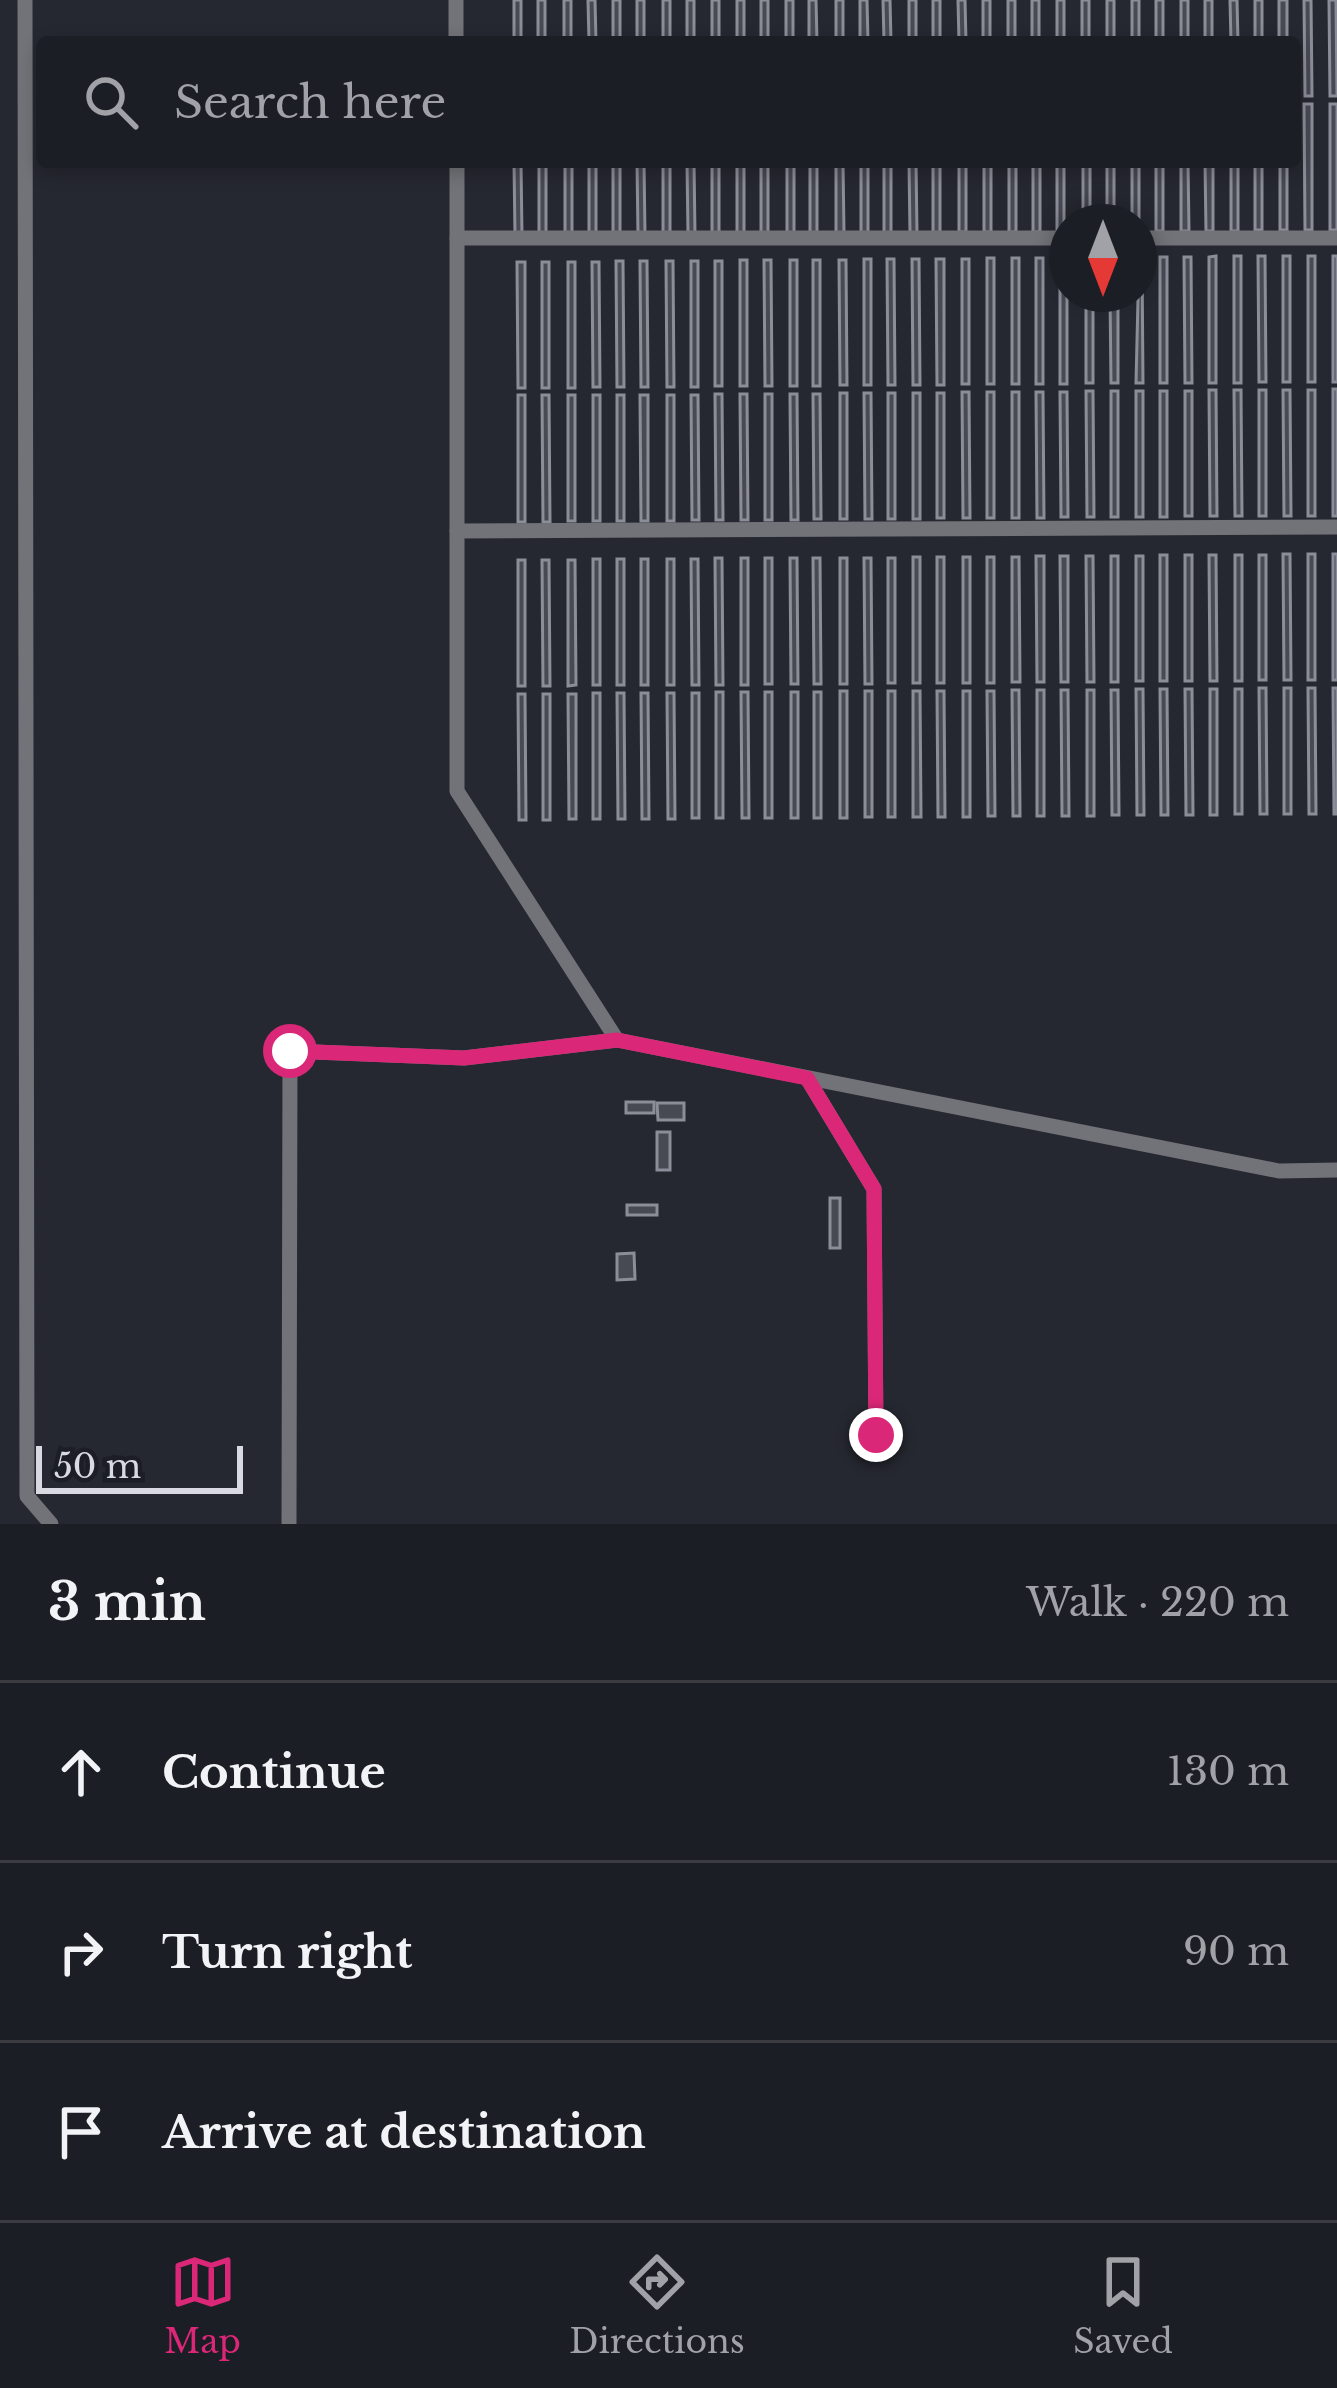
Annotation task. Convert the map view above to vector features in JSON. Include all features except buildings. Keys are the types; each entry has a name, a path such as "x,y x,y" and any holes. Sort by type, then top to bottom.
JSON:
{"lane":[{"path":"26,0 27,1496 51,1524"},
{"path":"456,0 456,36"},
{"path":"457,168 458,791 617,1040"},
{"path":"457,238 1049,238"},
{"path":"1157,238 1337,238"},
{"path":"457,531 1337,527"},
{"path":"289,1524 290,1051 464,1058 617,1040 1279,1171 1337,1170"},
{"path":"807,1078 874,1189 876,1435"}],"route":[{"path":"290,1051 464,1058 617,1040 807,1078 874,1189 876,1435"}]}
